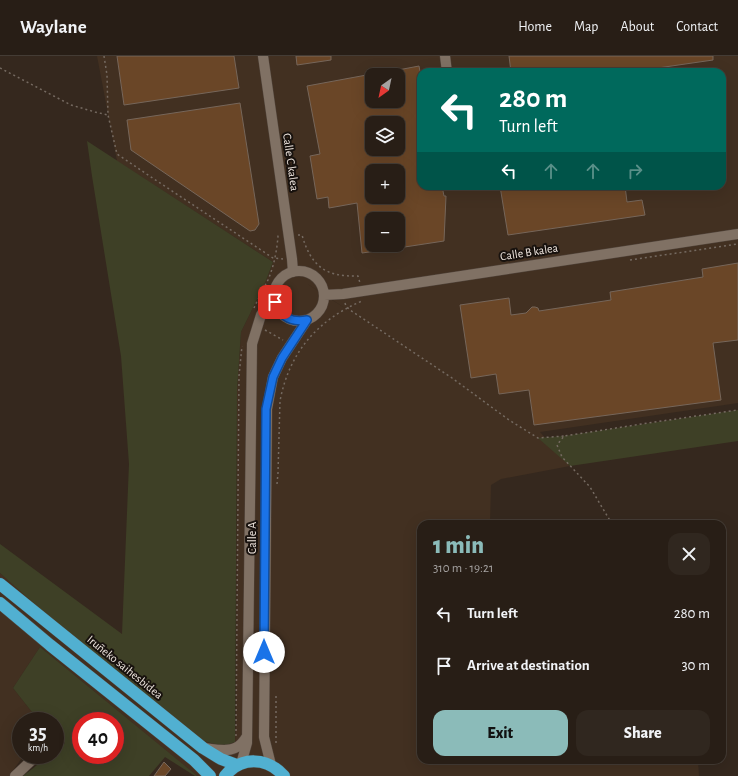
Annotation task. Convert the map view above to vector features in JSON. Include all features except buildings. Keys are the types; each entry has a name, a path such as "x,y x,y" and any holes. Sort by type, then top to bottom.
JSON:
{"highway":[{"name":"Iruñeko saihesbidea","path":"0,584 203,748 221,759 239,765"},
{"path":"0,603 194,760 210,776"},
{"path":"194,760 202,776"},
{"path":"225,776 229,771 239,765 251,761 271,765 284,776"}],"street":[{"name":"Calle C kalea","path":"263,56 293,272"},
{"path":"445,56 446,68"},
{"name":"Calle B kalea","path":"324,295 343,294 738,234"},
{"path":"299,271 311,274 316,278 323,289 324,295 324,302 318,313 307,320 300,321 294,321 282,314 277,309 274,296 279,281 288,274 299,271"},
{"name":"Calle A","path":"239,765 247,743 252,344 261,315 274,296"},
{"name":"Calle A","path":"271,765 264,737 266,409 273,377 282,358 295,348 307,320"},
{"path":"0,607 26,624"},
{"path":"203,748 217,750 234,749 242,743 247,736"},
{"path":"15,776 28,764"}],"path":[{"path":"104,56 107,76 108,115 118,154 273,258 292,259"},
{"path":"0,68 71,105 108,115"},
{"path":"277,484 280,401 282,390 292,364 295,348 325,322 347,307 364,300 358,276 340,276 323,269 310,256 302,235 289,235"},
{"path":"624,261 738,244"},
{"path":"343,294 347,307 452,378 509,420 538,438 564,436 738,410"},
{"path":"257,326 295,348"},
{"path":"564,436 557,445 562,457 590,487 610,520"},
{"path":"276,695 276,742"}],"shaded area":[{"path":"97,56 738,56 738,403 540,432 570,466 501,479 491,485 490,520 417,520 417,764 698,764 699,776 197,776 124,716 124,712 119,712 40,647 13,688 32,712 12,712 12,764 18,764 9,776 0,776 0,573 203,741 223,746 235,742 237,390 241,332 265,283 273,262 117,161","holes":["355,315 399,342 398,342"]}],"green space":[{"path":"87,141 273,262 265,283 241,332 237,390 235,742 223,746 203,741 56,623 0,573 0,544 122,634 129,464 121,356"},
{"path":"738,410 738,441 570,466 538,438 564,436"},
{"path":"40,647 119,712 72,712 72,764 124,764 124,716 197,776 165,757 149,776 23,776 38,764 64,764 64,712 32,712 13,688"}],"route":[{"path":"264,652 266,409 273,377 282,358 307,320 294,321 287,318 277,309 275,302"}]}
